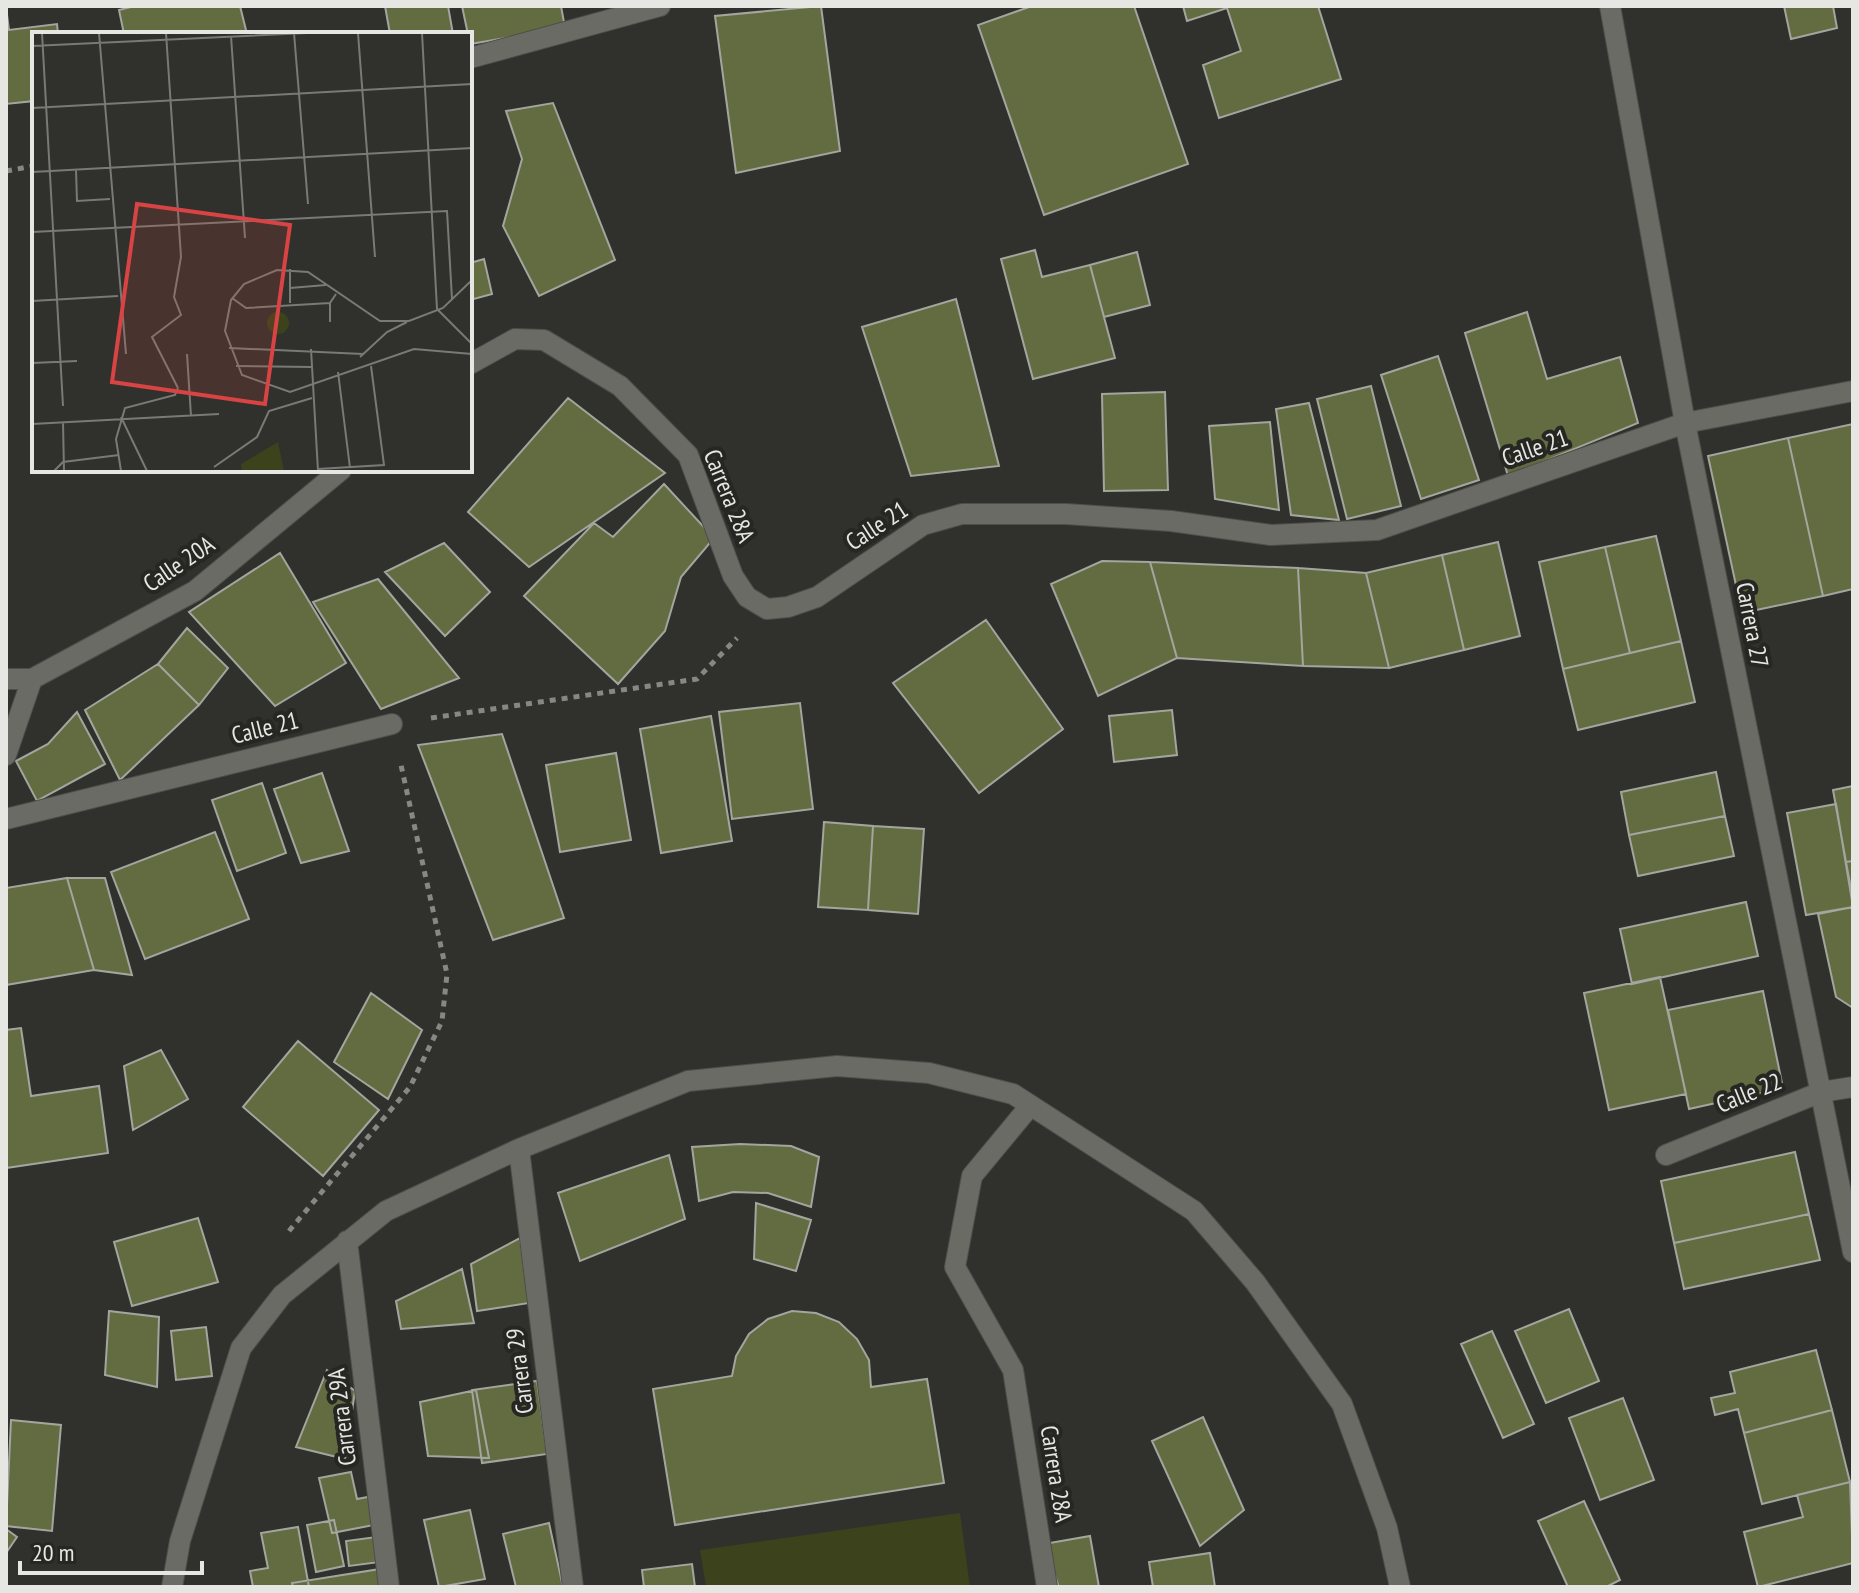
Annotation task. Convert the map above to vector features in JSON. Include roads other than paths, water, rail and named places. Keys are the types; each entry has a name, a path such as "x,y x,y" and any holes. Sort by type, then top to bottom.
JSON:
{"street":[{"path":"472,57 660,6"},
{"name":"Carrera 27","path":"1610,6 1685,423 1853,1252"},
{"name":"Carrera 28A","path":"472,363 515,339 544,340 620,386 688,455 733,576 747,597 767,609"},
{"name":"Calle 21","path":"767,609 788,607 817,597 923,525 962,514 1066,514 1171,521 1271,535 1377,530 1685,423 1853,391"},
{"name":"Calle 20A","path":"32,679 195,591 339,472"},
{"path":"6,679 32,679 6,755"},
{"name":"Calle 21","path":"6,819 392,724"},
{"path":"172,1587 180,1541 241,1348 282,1295 347,1241 386,1211 519,1149 688,1081 837,1066 929,1073 1013,1094 1194,1211 1255,1282 1342,1404 1387,1528 1400,1587"},
{"name":"Calle 22","path":"1666,1155 1821,1092 1853,1087"},
{"name":"Carrera 28A","path":"1030,1106 972,1176 955,1267 1013,1370 1047,1587"},
{"name":"Carrera 29","path":"519,1149 573,1587"},
{"name":"Carrera 29A","path":"347,1241 389,1587"}]}
